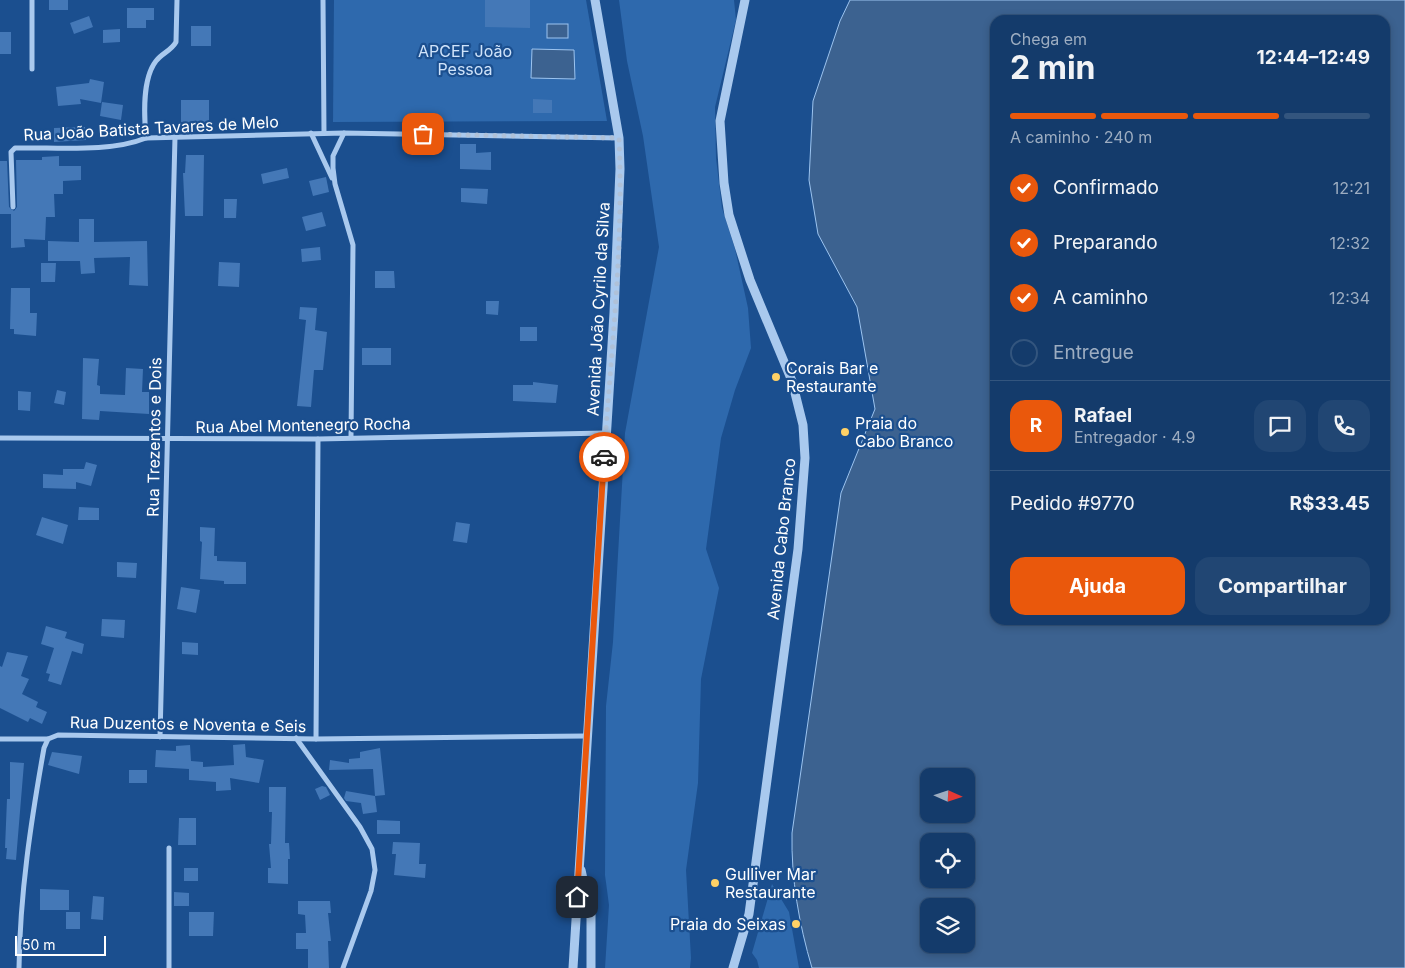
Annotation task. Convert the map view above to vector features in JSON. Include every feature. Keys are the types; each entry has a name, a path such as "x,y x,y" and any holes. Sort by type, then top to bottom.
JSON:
{"street":[{"path":"32,0 32,69"},
{"path":"146,138 148,76 157,59 173,47 176,42 177,0"},
{"path":"324,0 324,133"},
{"name":"Avenida João Cyrilo da Silva","path":"573,968 618,226 619,138 595,0"},
{"path":"738,0 738,34"},
{"name":"Avenida Cabo Branco","path":"733,968 749,914 798,549 805,458 803,425 792,381 750,280 726,200 721,157 720,120 745,0"},
{"path":"312,133 334,184 353,245 351,438"},
{"name":"Rua João Batista Tavares de Melo","path":"13,207 11,152 15,148 110,146 134,143 146,138 312,133 619,138"},
{"path":"334,184 333,156 344,133"},
{"name":"Rua Trezentos e Dois","path":"160,737 175,137"},
{"name":"Rua Abel Montenegro Rocha","path":"0,438 318,439 605,433"},
{"name":"Rua Duzentos e Noventa e Seis","path":"316,738 318,439"},
{"name":"Rua Duzentos e Noventa e Seis","path":"0,739 48,739 58,735 296,738 586,736"},
{"path":"296,738 360,827 372,849 375,870 371,891 343,968"},
{"path":"19,968 19,914 30,825 44,748 48,739"},
{"path":"169,848 170,968"},
{"name":"Avenida João Cyrilo da Silva","path":"579,861 592,915 591,968"}],"green space":[{"name":"APCEF João Pessoa","path":"334,0 586,0 607,121 333,122"},
{"path":"619,0 734,0 736,20 715,107 716,158 722,208 735,249 748,308 751,348 735,390 721,438 706,549 719,588 701,679 698,783 686,870 690,968 605,968 609,905 605,875 606,706 613,642 625,433 659,247 643,136 627,61"},
{"path":"772,884 789,912 799,968 759,968 757,960 752,953"}],"shaded area":[{"path":"850,0 1405,0 1405,968 812,968 803,935 797,901 792,833 841,493 875,409 857,307 818,234 809,180 813,101 840,21"},
{"path":"547,24 568,24 568,38 547,38"},
{"path":"532,49 574,50 575,79 531,78"}],"building":[{"path":"49,0 68,0 68,10 49,10"},
{"path":"485,0 530,0 530,28 485,27"},
{"path":"127,8 154,8 154,20 146,20 146,28 127,28"},
{"path":"89,16 93,27 74,34 70,23"},
{"path":"191,26 211,26 211,46 191,46"},
{"path":"120,29 120,42 103,43 103,30"},
{"path":"0,32 11,32 11,54 0,54"},
{"path":"90,79 104,82 101,103 80,99 81,104 58,106 56,87 89,83"},
{"path":"533,99 552,100 552,113 533,113"},
{"path":"181,100 209,100 209,123 181,123"},
{"path":"102,102 123,105 121,120 100,116"},
{"path":"85,127 86,140 54,142 54,128"},
{"path":"460,144 476,144 476,153 491,152 491,170 460,169"},
{"path":"186,155 204,155 203,216 185,216 183,173 185,173"},
{"path":"59,156 59,166 81,166 81,180 63,181 63,194 54,194 55,217 46,217 45,240 24,239 25,247 11,248 11,214 0,214 0,161 7,161 9,207 14,211 17,207 16,160 42,160 42,157"},
{"path":"287,168 289,178 263,184 261,174"},
{"path":"326,177 329,192 313,196 309,181"},
{"path":"461,188 488,189 487,204 461,202"},
{"path":"224,199 237,199 236,218 224,218"},
{"path":"322,212 326,226 306,231 302,217"},
{"path":"79,219 94,219 94,242 147,241 148,286 129,285 130,257 94,258 95,273 81,274 80,261 48,261 48,241 79,242"},
{"path":"320,247 321,260 302,262 301,249"},
{"path":"219,262 240,263 239,287 218,286"},
{"path":"41,263 56,263 55,282 41,282"},
{"path":"375,271 394,271 395,288 375,288"},
{"path":"11,288 30,288 30,313 37,313 36,336 14,334 14,329 10,329"},
{"path":"486,301 499,301 498,315 486,314"},
{"path":"300,307 317,308 315,330 327,332 323,370 314,370 311,407 297,406 306,320 299,319"},
{"path":"520,327 537,327 537,341 520,341"},
{"path":"362,348 391,348 391,365 362,365"},
{"path":"83,358 99,359 97,385 100,386 100,394 125,395 126,368 143,369 142,392 149,392 149,414 100,411 99,420 82,419"},
{"path":"533,382 558,385 556,403 513,401 513,385 533,385"},
{"path":"57,390 66,392 64,405 54,403"},
{"path":"18,391 31,392 30,411 18,410"},
{"path":"86,462 97,465 91,486 76,482 76,489 43,488 43,474 63,475 63,469 84,469"},
{"path":"79,507 99,508 99,520 78,520"},
{"path":"42,517 68,525 63,544 36,535"},
{"path":"456,522 470,524 467,543 453,541"},
{"path":"200,527 215,528 214,556 217,556 217,561 246,562 246,584 224,584 224,581 200,579 202,542 200,541"},
{"path":"117,562 137,563 136,578 117,577"},
{"path":"181,587 200,590 196,613 177,609"},
{"path":"102,619 125,620 124,638 101,636"},
{"path":"46,626 67,632 65,638 84,644 82,654 72,651 61,685 48,681 50,674 46,673 54,648 41,644"},
{"path":"182,642 198,643 198,655 182,654"},
{"path":"7,652 28,656 21,676 29,679 22,694 38,702 36,707 47,712 42,724 30,718 28,722 0,708 0,666 2,667"},
{"path":"245,744 246,757 264,760 259,783 230,778 231,790 216,791 216,782 189,780 189,769 155,767 156,750 176,751 176,746 190,745 191,761 203,762 203,767 234,765 233,745"},
{"path":"380,748 385,795 375,796 373,769 329,770 330,760 349,763 349,759 360,758 360,752"},
{"path":"52,752 82,756 79,774 48,765"},
{"path":"10,762 24,763 16,860 6,859 7,848 5,848 7,799 10,799"},
{"path":"129,770 147,770 147,783 129,783"},
{"path":"322,786 326,787 330,795 320,800 315,789"},
{"path":"269,787 286,787 285,843 289,843 290,859 288,859 288,884 268,883 268,868 271,868 269,844 271,844 272,812 269,812"},
{"path":"346,791 375,796 377,812 363,814 361,803 346,801 344,798"},
{"path":"179,818 196,818 196,845 178,845"},
{"path":"377,820 400,821 400,834 377,834"},
{"path":"393,842 420,843 419,864 426,864 425,878 394,875 396,854 392,854"},
{"path":"184,868 198,868 198,881 184,881"},
{"path":"40,889 69,890 69,910 40,910"},
{"path":"174,892 189,893 189,906 174,906"},
{"path":"93,896 104,897 103,920 91,919"},
{"path":"298,901 330,901 331,913 328,913 331,941 328,941 329,968 308,968 308,949 296,949 296,933 306,933 305,915 298,914"},
{"path":"66,912 80,912 80,929 66,929"},
{"path":"189,912 214,912 213,936 189,936"}],"way so far":[{"path":"423,134 619,138 620,183 614,313 604,457"}],"place":[{"name":"Corais Bar e Restaurante","path":"776,377"},
{"name":"Praia do Cabo Branco","path":"845,432"},
{"name":"Gulliver Mar Restaurante","path":"715,883"},
{"name":"Praia do Seixas","path":"796,924"}],"route":[{"path":"577,897 604,457"}]}
